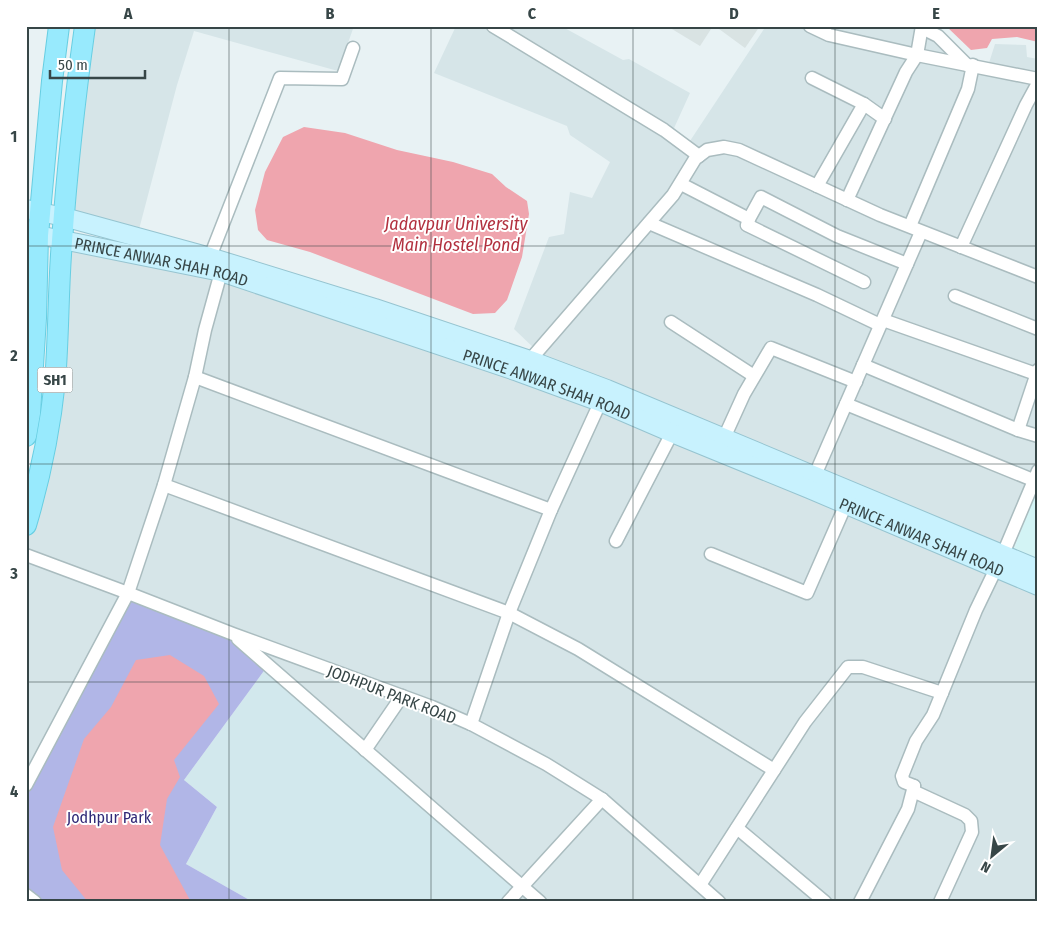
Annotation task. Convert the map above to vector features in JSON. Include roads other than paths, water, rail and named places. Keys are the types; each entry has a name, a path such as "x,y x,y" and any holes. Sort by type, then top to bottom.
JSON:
{"main road":[{"name":"SH1","path":"26,436 30,413 29,378 33,210 59,26"},
{"name":"SH1","path":"26,526 40,472 50,421 58,337 64,217 72,128 85,26"},
{"name":"PRINCE ANWAR SHAH ROAD","path":"33,210 210,257 375,308 530,360 604,396 672,433 846,504 1000,561 1038,569"},
{"name":"PRINCE ANWAR SHAH ROAD","path":"32,233 221,272 604,396 724,438 814,475 1000,561 1038,586"}],"street":[{"path":"493,26 664,130 699,156"},
{"path":"810,26 829,34 1038,81 961,247"},
{"path":"847,200 906,72 917,55 922,27 938,36 970,65"},
{"path":"210,257 280,78 342,79 353,48"},
{"path":"814,475 908,264 916,229 964,98 970,65"},
{"path":"812,78 864,104 885,119"},
{"path":"817,186 864,104"},
{"path":"530,360 649,223 681,184 695,159 707,150 724,147 738,150 916,229 1037,274"},
{"path":"681,184 749,219"},
{"path":"864,282 747,224 761,197 837,236 908,264"},
{"path":"649,223 882,323 1037,372 1018,430"},
{"path":"26,785 128,592 164,484 195,377 221,272"},
{"path":"955,296 1038,329"},
{"path":"671,322 754,376"},
{"path":"724,438 744,394 771,348 856,382"},
{"path":"863,365 1018,430 1038,436"},
{"path":"195,377 551,510"},
{"path":"471,724 509,613 551,510 604,396"},
{"path":"846,404 1036,475 1000,561 976,610 933,715 916,741 902,776 904,782 914,786"},
{"path":"616,541 672,433"},
{"path":"164,484 509,613 578,649 774,770"},
{"path":"710,554 807,593 846,504"},
{"name":"JODHPUR PARK ROAD","path":"26,555 128,592 232,634 402,696 471,724 546,764 602,800 719,902"},
{"path":"232,634 540,902"},
{"path":"700,885 805,722 848,667 863,667 942,693"},
{"path":"365,750 402,696"},
{"path":"860,902 908,809 914,786"},
{"path":"914,786 913,791 965,815 971,821 972,832 940,902"},
{"path":"508,902 602,800"},
{"path":"738,828 825,902"},
{"path":"26,894 35,902"}],"water":[{"path":"946,26 1038,26 1038,42 1017,37 992,39 987,48 971,50"},
{"name":"Jadavpur University Main Hostel Pond","path":"304,127 345,133 397,150 453,162 492,174 506,187 527,201 529,214 522,257 507,300 495,313 473,314 310,252 267,240 258,230 255,210 265,172 283,137"},
{"path":"170,655 204,676 219,704 174,760 180,777 167,799 160,845 191,902 88,902 62,870 53,827 84,739 111,707 136,660"}],"park label":[{"name":"Jodhpur Park","path":"109,817"}]}
